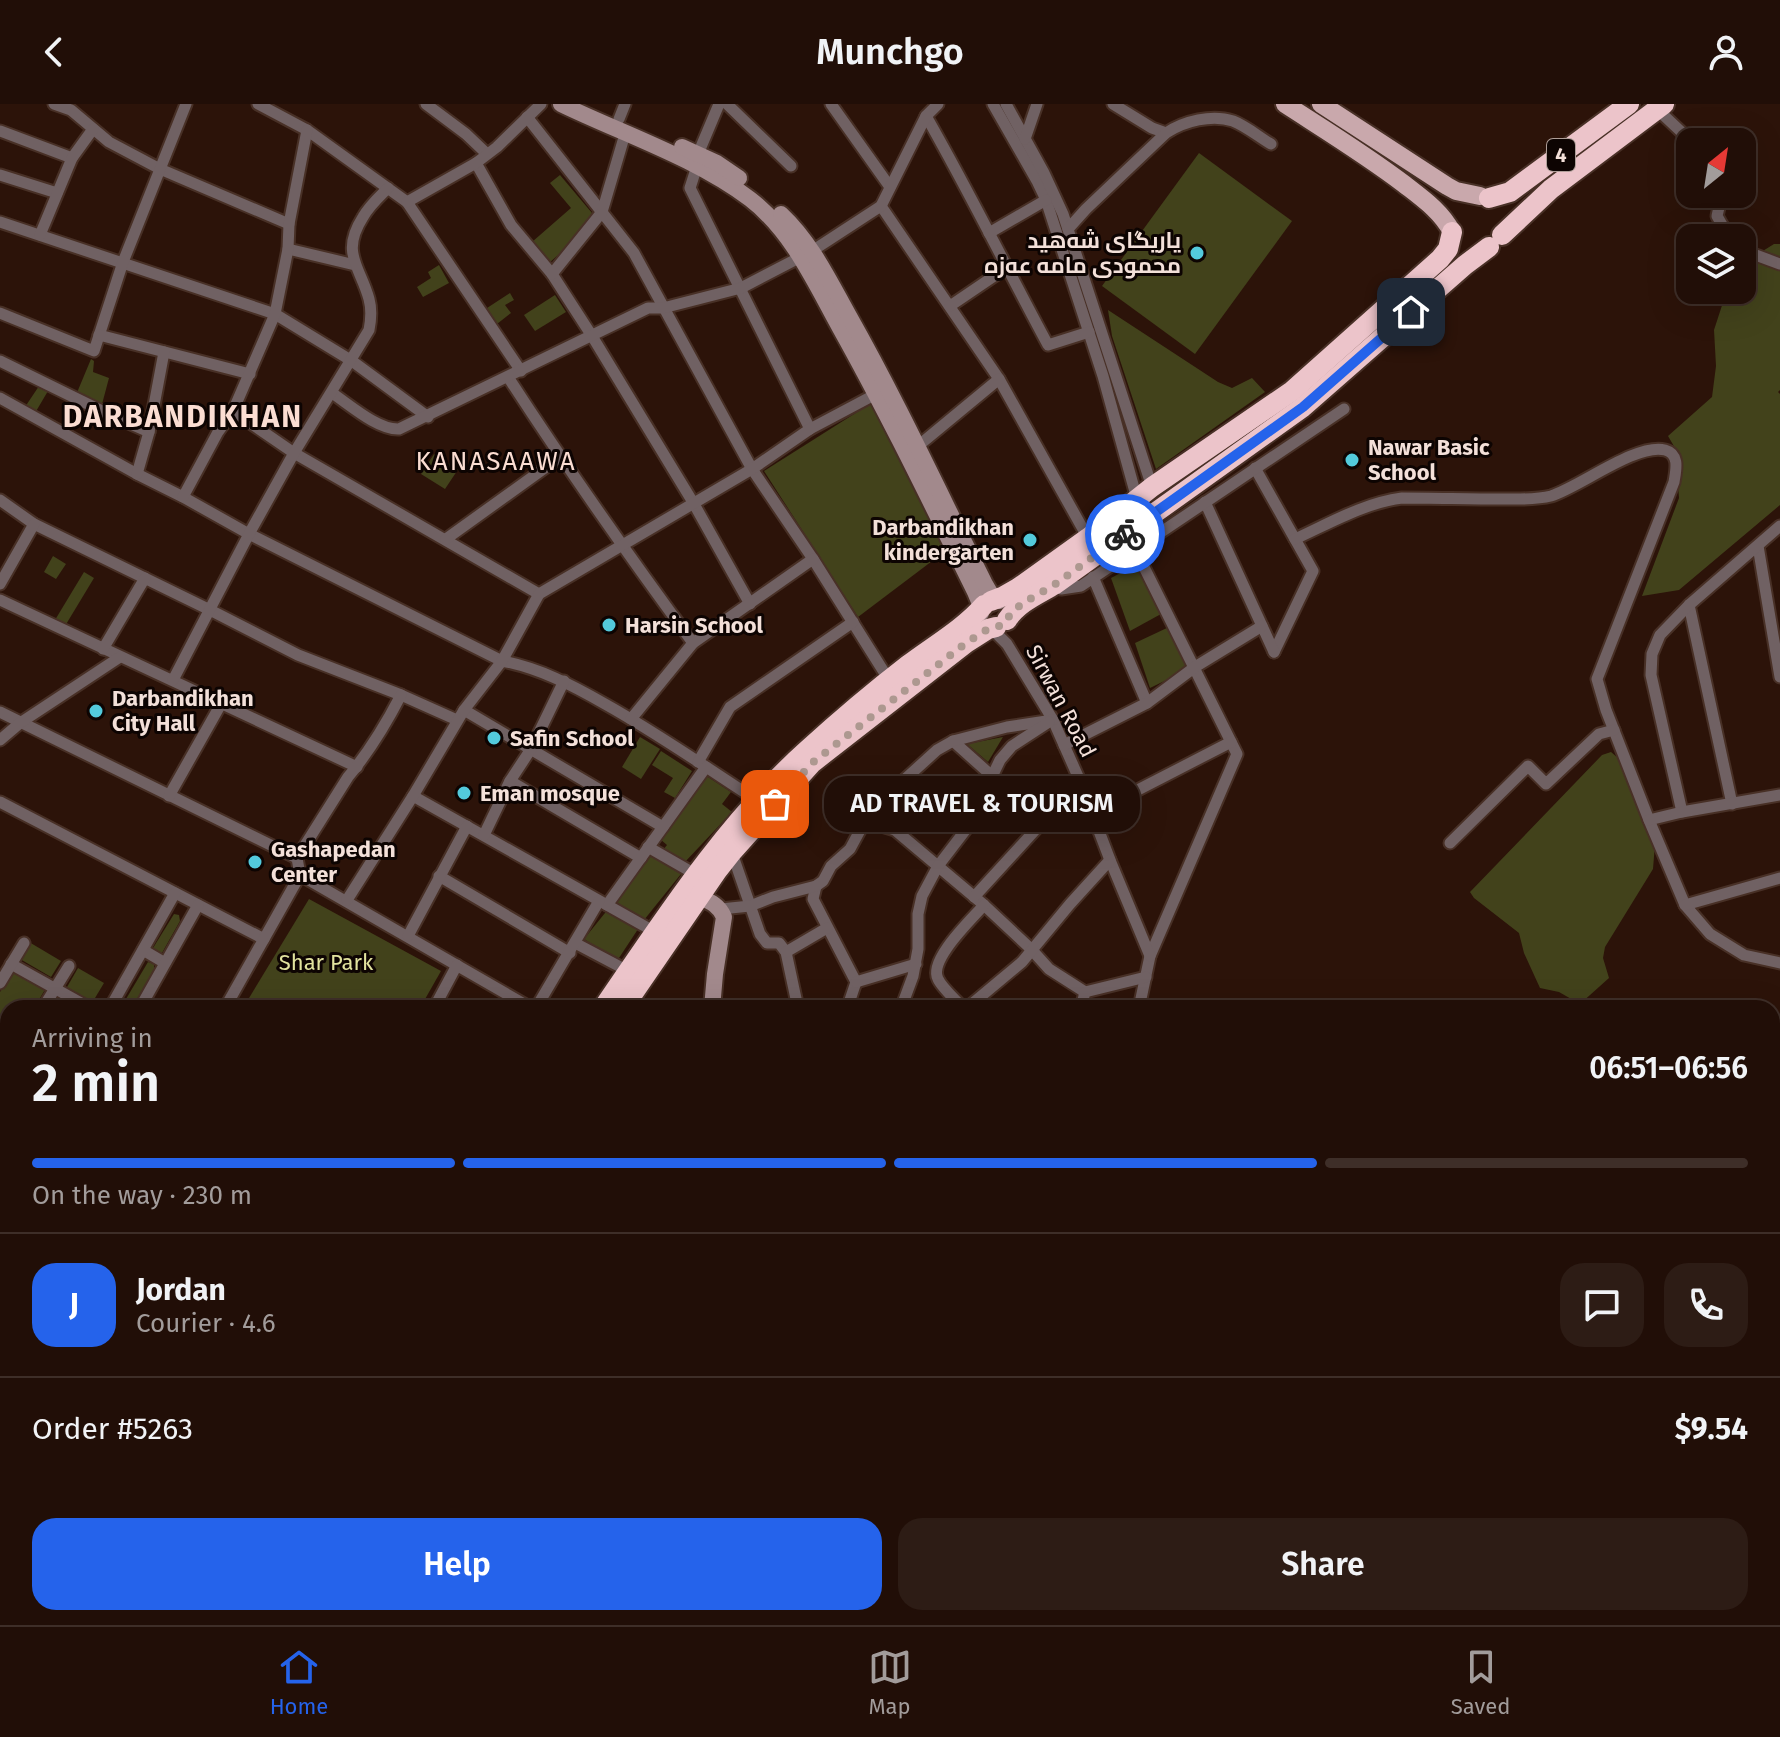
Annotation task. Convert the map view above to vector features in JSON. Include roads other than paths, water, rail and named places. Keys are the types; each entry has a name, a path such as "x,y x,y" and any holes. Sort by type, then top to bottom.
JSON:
{"highway":[{"name":"4","path":"608,1000 695,874 803,753 889,680 963,625 1012,612 1303,407 1551,189 1618,124 1629,104"},
{"name":"4","path":"1484,197 1510,192 1618,124 1660,106"},
{"path":"1452,232 1463,246 1480,250 1495,241 1504,227 1504,218 1496,203 1484,197"},
{"name":"4","path":"628,1000 732,852 812,763 966,643 1018,588 1145,493 1292,391 1440,259 1448,249 1452,232"}],"main road":[{"path":"1285,104 1416,194 1440,214 1452,232"},
{"path":"1321,104 1447,186 1484,197"}],"street":[{"path":"54,104 71,110 109,142 160,169 289,224"},
{"path":"0,313 94,351 123,262 186,104"},
{"path":"258,104 307,130 407,202 521,371"},
{"path":"426,104 487,154"},
{"path":"407,202 476,163 541,104"},
{"path":"561,104 623,119"},
{"path":"586,104 623,119 697,160 753,202 806,254 860,336 918,446 985,584 994,616"},
{"path":"719,104 697,160 690,188 810,429"},
{"path":"727,104 791,166"},
{"path":"831,104 890,187"},
{"path":"332,393 379,424 393,430 406,428 648,308 663,308 741,288 806,254 881,206 926,116 938,104"},
{"path":"993,104 1046,200 1145,493"},
{"path":"1006,104 1044,173 1068,229 1145,493"},
{"path":"1025,139 1037,104"},
{"path":"1113,104 1166,133"},
{"path":"1660,106 1680,128"},
{"path":"926,116 1048,345 1089,332"},
{"path":"527,117 634,253 752,469 889,680"},
{"path":"552,274 602,212 623,119"},
{"path":"1068,229 1166,133 1178,125 1206,119 1231,120 1271,144"},
{"path":"40,235 72,158 93,129"},
{"path":"183,497 218,432 233,411 275,314 307,130"},
{"path":"0,131 72,158"},
{"path":"476,163 511,225 552,274 592,336 694,504 750,604"},
{"path":"0,175 57,193"},
{"path":"173,680 294,453 369,330 369,298 355,265 353,239 367,211 388,188"},
{"path":"989,233 1046,200"},
{"path":"881,206 999,379 1088,538"},
{"path":"0,222 275,314 352,361 428,417"},
{"path":"288,249 355,265"},
{"path":"806,254 975,592 994,616"},
{"path":"1756,255 1780,264"},
{"path":"950,306 1006,268"},
{"path":"99,335 250,374"},
{"path":"137,474 149,432 164,352"},
{"path":"0,361 149,432"},
{"path":"508,377 621,545 693,643"},
{"path":"918,446 999,379"},
{"path":"347,900 461,715 502,661 539,594 752,469 810,429 876,394"},
{"path":"0,398 249,534 502,661 564,681 631,719 758,801"},
{"path":"1054,585 1061,589 1081,586 1344,409"},
{"path":"233,411 294,453 539,594"},
{"path":"1295,539 1370,504 1386,500 1548,497 1634,455 1669,451 1676,462 1674,482 1597,679 1649,820 1685,905 1710,934 1744,955 1780,963"},
{"path":"446,539 560,457"},
{"path":"1205,502 1274,652 1313,571 1255,468"},
{"path":"0,500 34,524 298,655 461,715 531,749 663,827"},
{"path":"0,584 34,524"},
{"path":"1682,812 1651,675 1650,661 1654,647 1660,635 1689,605 1780,526"},
{"path":"1758,546 1776,636 1780,677"},
{"path":"1135,549 1237,754 1150,956 1141,1000"},
{"path":"631,719 693,643 813,559"},
{"path":"1093,577 1147,703"},
{"path":"103,649 145,578"},
{"path":"0,600 357,767"},
{"path":"1689,605 1732,804"},
{"name":"Sirwan Road","path":"994,616 1053,720 1150,956"},
{"path":"539,1000 603,903 663,827 702,764 730,707 853,622"},
{"path":"1064,745 1147,703 1195,667 1262,626"},
{"path":"0,740 20,723 120,657"},
{"path":"484,835 564,681"},
{"path":"230,1000 300,875 297,858 385,725 401,695"},
{"path":"169,796 221,704"},
{"path":"0,712 297,858"},
{"path":"721,909 750,906 816,886 823,881 831,866 850,849 871,810 937,750 953,741 1007,727 1053,720"},
{"path":"904,1000 916,964 918,914 922,896 938,866 974,819 1000,760 1012,746 1053,720"},
{"path":"1450,843 1528,766 1546,784 1599,734 1614,730"},
{"path":"953,741 992,776"},
{"path":"1093,813 1231,742"},
{"path":"510,781 641,858"},
{"path":"958,1000 937,978 936,968 979,901 1080,781"},
{"path":"1649,820 1780,795"},
{"path":"413,796 655,932"},
{"path":"0,802 264,939"},
{"path":"865,821 895,830 979,901 1049,969 1085,992 1146,977"},
{"path":"408,936 467,826"},
{"path":"648,847 695,874"},
{"path":"732,852 760,934 767,943 779,943 786,952 796,1000"},
{"path":"975,1000 1022,962 1110,860"},
{"path":"300,875 520,1000"},
{"path":"439,876 572,948 628,971"},
{"path":"1685,905 1780,878"},
{"path":"816,886 813,899 856,982 850,1000"},
{"path":"115,1000 175,893"},
{"path":"699,897 713,902 724,917 713,1000"},
{"path":"144,1000 198,905"},
{"path":"786,952 827,928"},
{"path":"0,983 24,943"},
{"path":"143,950 165,963"},
{"path":"11,964 76,1000"},
{"path":"856,982 916,964"},
{"path":"438,1000 457,965"},
{"path":"48,1000 69,966"},
{"path":"1083,1000 1085,992"}],"place":[{"name":"یاریگاى شه‌هید محمودى مامه‌ عه‌زه","path":"1197,253"},
{"name":"Nawar Basic School","path":"1352,460"},
{"name":"Darbandikhan kindergarten","path":"1030,540"},
{"name":"Harsin School","path":"609,625"},
{"name":"Darbandikhan City Hall","path":"96,711"},
{"name":"Safin School","path":"494,738"},
{"name":"Eman mosque","path":"464,793"},
{"name":"AD TRAVEL & TOURISM","path":"775,804"},
{"name":"Gashapedan Center","path":"255,862"}],"district":[{"name":"DARBANDIKHAN","path":"183,417"},
{"name":"KANASAAWA","path":"496,461"}],"park label":[{"name":"Shar Park","path":"326,962"}]}
